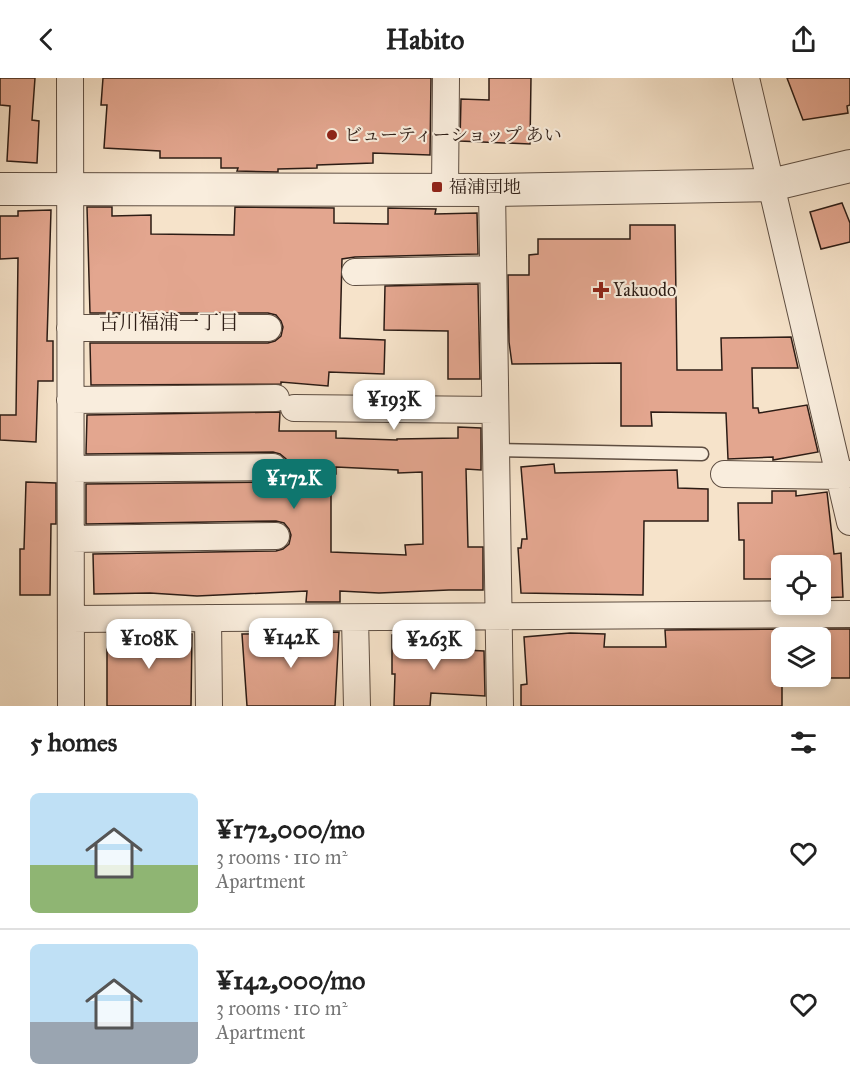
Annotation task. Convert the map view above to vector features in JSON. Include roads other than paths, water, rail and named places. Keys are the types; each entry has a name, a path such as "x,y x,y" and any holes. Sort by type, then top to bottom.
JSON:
{"street":[{"path":"70,78 71,706"},
{"path":"445,190 446,78"},
{"path":"746,78 845,475 850,522"},
{"path":"0,189 492,190 771,185 850,166"},
{"path":"492,190 500,706"},
{"path":"355,272 493,269"},
{"path":"70,327 268,328"},
{"path":"70,400 285,403 495,410"},
{"path":"71,469 273,467"},
{"path":"724,474 845,475"},
{"path":"71,539 276,536"},
{"path":"71,619 850,614"},
{"path":"208,618 209,706"},
{"path":"355,618 357,706"}],"lane":[{"path":"496,450 702,454"}],"place":[{"name":"ビューティーショップ あい","path":"332,135"},
{"name":"福浦団地","path":"437,187"},
{"name":"Yakuodo","path":"601,290"}],"district":[{"name":"古川福浦一丁目","path":"169,322"}]}
